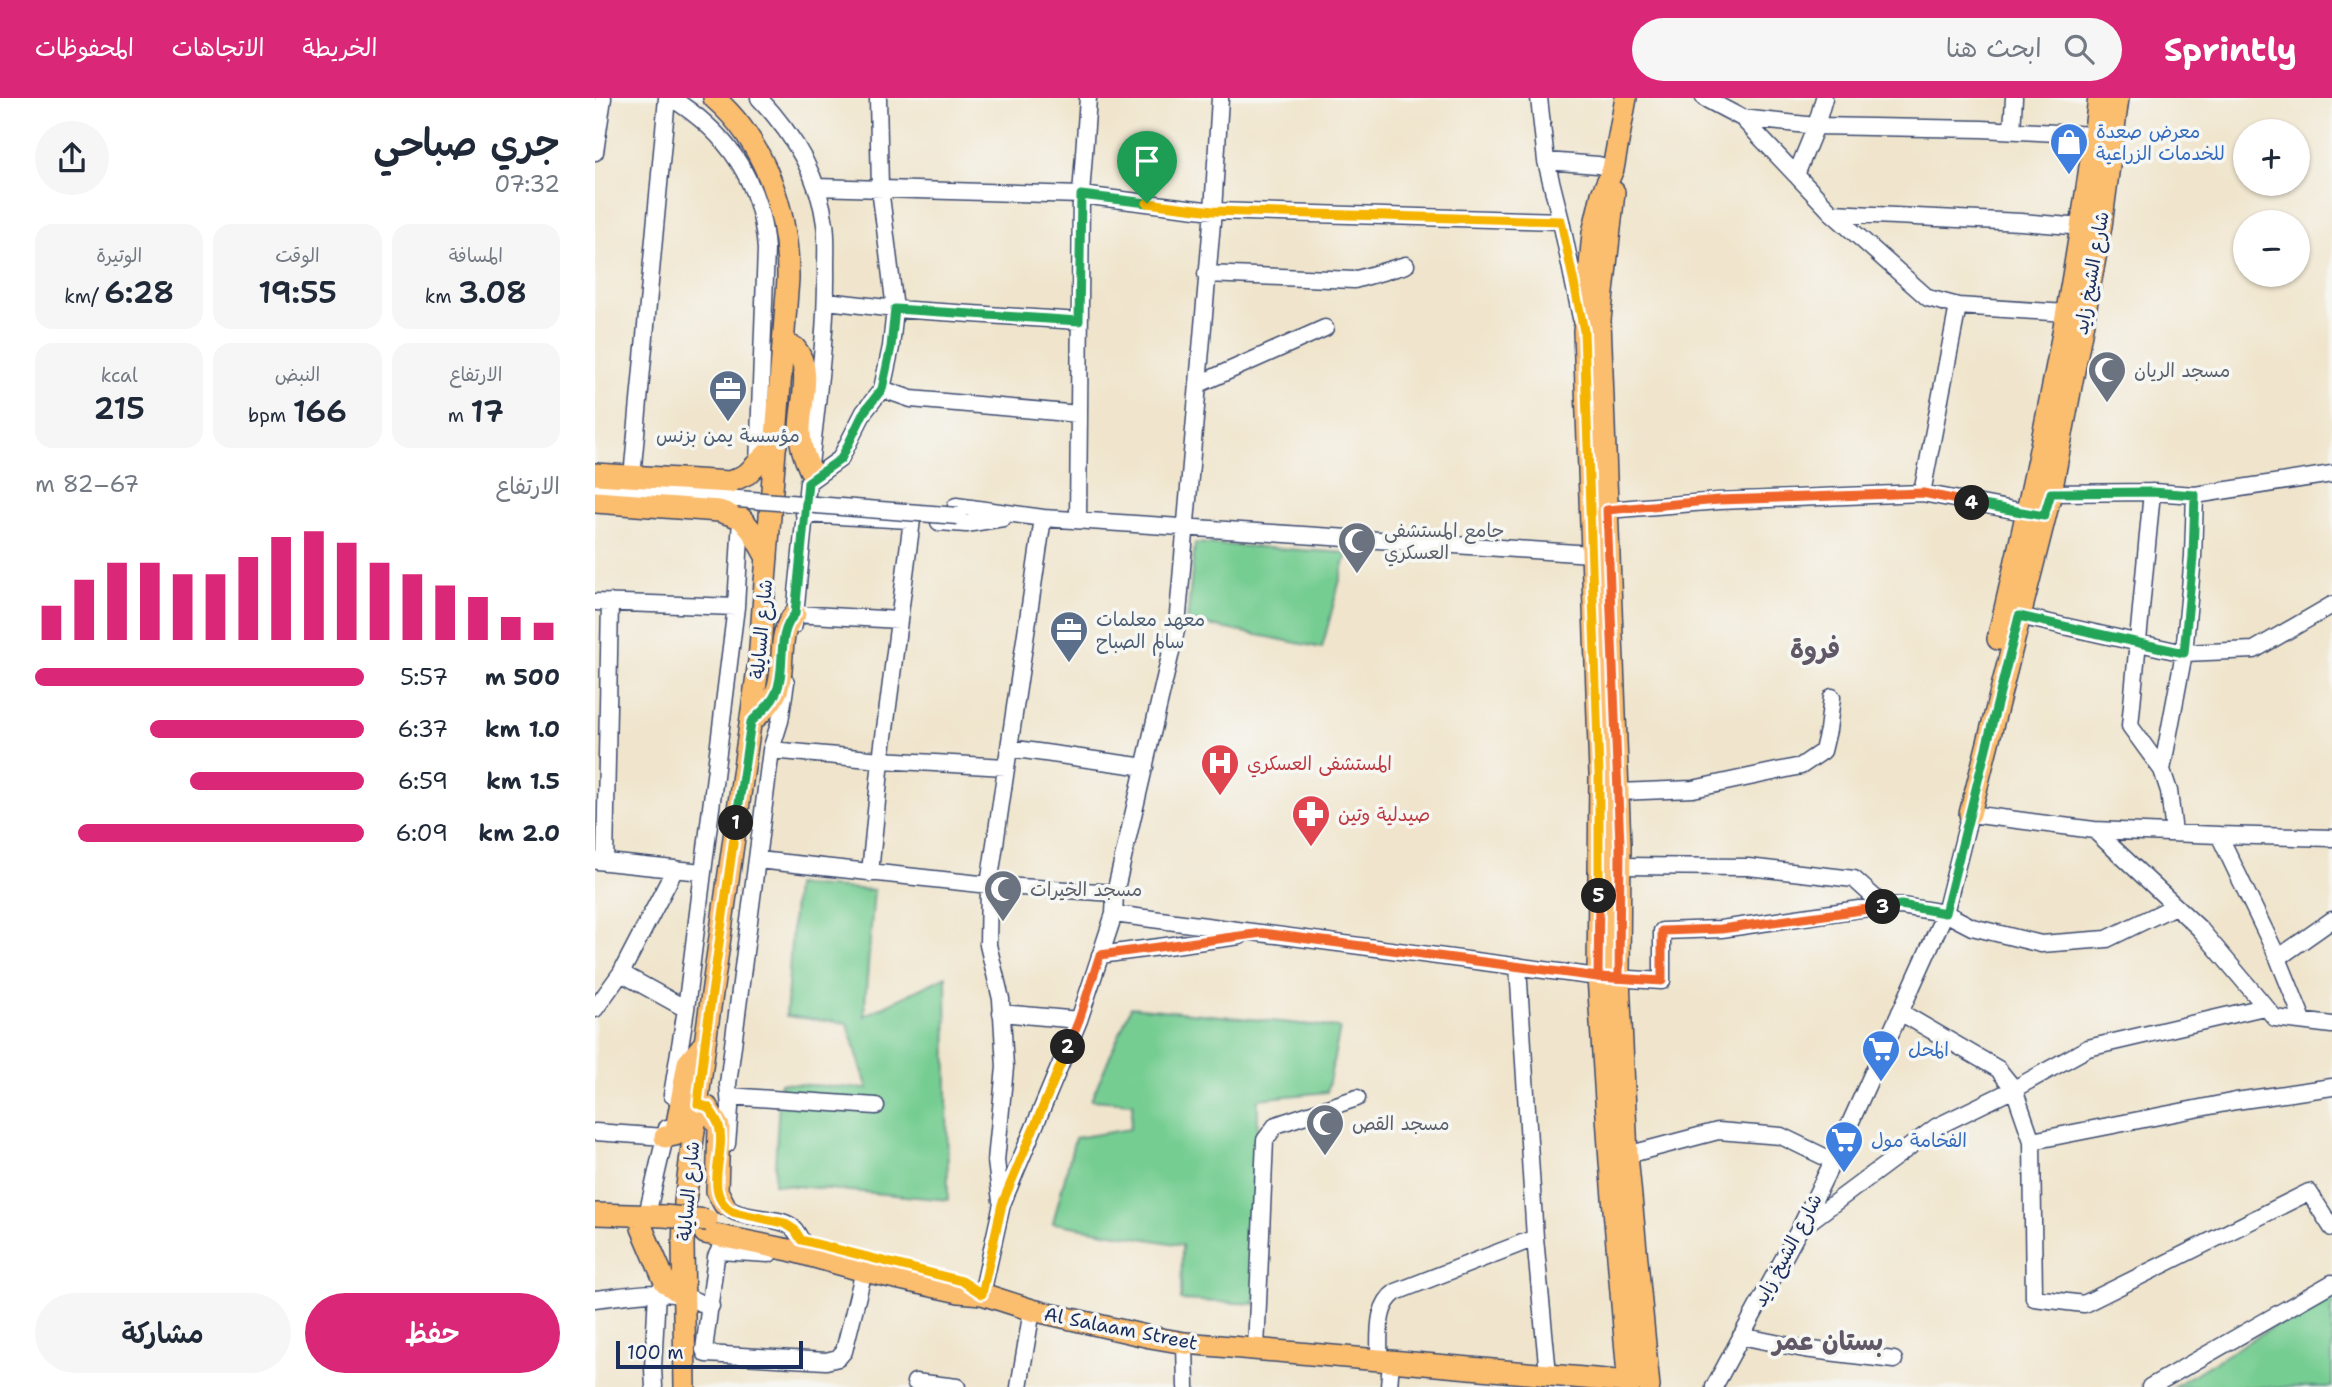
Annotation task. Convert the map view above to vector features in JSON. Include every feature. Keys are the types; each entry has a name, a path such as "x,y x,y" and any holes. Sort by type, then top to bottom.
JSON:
{"main road":[{"name":"شارع السايلة","path":"685,1387 684,1212 760,653 788,259 783,220 771,181 746,132 714,98"},
{"path":"1626,98 1612,169 1602,194 1593,233 1584,331 1599,774 1609,978 1610,1162 1636,1386"},
{"path":"1970,814 1975,740 2036,515 2083,227 2099,98"},
{"name":"شارع الشيخ زايد","path":"1970,814 2019,616 2036,515 2051,493 2101,226 2118,98"},
{"path":"1612,169 1614,202 1601,320 1620,866 1609,978 1627,1155 1636,1386"},
{"path":"783,344 798,351 805,369 800,432 809,476"},
{"path":"595,474 723,483 743,477 776,445"},
{"path":"595,502 719,511 739,503 767,558"},
{"path":"751,722 767,708 776,694 786,626 795,614"},
{"path":"665,1137 675,1135 688,1063 705,1043"},
{"path":"698,1104 708,1107 719,1127 717,1191 724,1204"},
{"path":"595,1214 706,1226 962,1281 982,1294"},
{"path":"654,1222 665,1282 683,1295"},
{"path":"595,1227 654,1222"},
{"name":"Al Salaam Street","path":"795,1245 864,1271 959,1292 982,1294 1032,1310 1185,1343 1548,1374 1636,1386"}],"street":[{"path":"595,152 603,98"},
{"path":"632,477 669,98 698,117 728,146 754,191 762,215 766,249 758,464"},
{"path":"759,98 792,138 816,187 825,226 827,302 784,703 771,750 729,1076 730,1108 722,1192 724,1204 733,1212 784,1223 795,1230 795,1245 765,1254 719,1251 716,1256 704,1350 709,1355 833,1360 844,1351 864,1271"},
{"path":"809,476 841,459 864,412 882,389 891,347 895,309 880,188 879,98"},
{"path":"1078,520 1081,195 1088,98"},
{"path":"982,1294 1002,1204 1079,1020 1114,914 1115,893 1177,626 1199,384 1220,98"},
{"path":"1539,98 1546,161 1584,331"},
{"path":"1704,98 1742,118 1832,213 1928,298 1958,306 2067,313"},
{"path":"1796,175 1824,98"},
{"path":"2012,130 2014,98"},
{"path":"1742,118 1816,126 2012,130 2094,135"},
{"path":"1546,161 1598,165 1612,169"},
{"path":"816,187 1081,195 1213,211 1561,221"},
{"path":"1832,213 2083,227"},
{"path":"1206,274 1355,280 1406,265"},
{"path":"827,302 1079,321"},
{"path":"1923,493 1958,306"},
{"path":"1199,384 1325,328"},
{"path":"882,389 911,399 1079,414"},
{"path":"2051,493 2152,492 2195,495 2332,474"},
{"path":"595,481 739,503"},
{"path":"595,490 739,503 957,511 1591,554"},
{"path":"2152,492 2130,726 2162,770 2169,791 2174,833"},
{"path":"1607,510 1719,500 1923,493 2036,515"},
{"path":"2162,770 2184,653 2193,557 2195,495"},
{"path":"654,1222 685,1009 736,607 739,503"},
{"path":"804,514 966,524 1022,516"},
{"path":"1002,1204 996,1161 1005,1067 1001,999 989,945 989,885 1043,518"},
{"path":"870,873 881,760 912,520"},
{"path":"702,872 600,862 602,602 736,607"},
{"path":"2019,616 2184,653 2254,650 2332,605"},
{"path":"795,614 899,620"},
{"path":"1618,792 1693,789 1801,766 1823,751 1832,696"},
{"path":"1009,748 1145,766"},
{"path":"771,750 1006,767"},
{"path":"1970,814 2094,830 2332,838"},
{"name":"شارع الشيخ زايد","path":"1714,1387 1833,1161 1945,913 1970,814"},
{"path":"2094,830 2200,929 2275,1018 2332,1024"},
{"path":"2219,835 2303,1020"},
{"path":"758,860 989,885 1115,893"},
{"path":"1620,866 1748,867 1854,879 1885,907"},
{"path":"595,1009 621,973 675,869"},
{"path":"1114,914 1609,978 1662,981 1662,931 1721,929 1901,905 1945,913 1972,927 2041,944 2108,939 2175,906"},
{"path":"2277,958 2332,920"},
{"path":"1100,955 1262,933"},
{"path":"1518,966 1535,1238 1548,1374"},
{"path":"621,973 685,1009"},
{"path":"1800,1228 1937,1128 2088,1048 2264,1007"},
{"path":"1900,1012 1998,1069 2014,1089 2032,1141 2035,1298 2084,1304 2309,1192 2332,1228"},
{"path":"1001,1013 1079,1020"},
{"path":"2032,1141 2236,1101 2332,1087"},
{"path":"729,1096 876,1106"},
{"path":"1257,1349 1265,1140 1276,1125 1357,1098"},
{"path":"1627,1155 1718,1131 1781,1136 1833,1161"},
{"path":"595,1132 665,1137"},
{"path":"1389,1387 1382,1307 1387,1298 1396,1292 1535,1238"},
{"path":"2150,1387 2332,1283"},
{"path":"654,1387 657,1292"},
{"path":"595,1299 657,1292 683,1295 698,1304 711,1306"},
{"path":"1019,1387 1032,1310"},
{"path":"1741,1336 1804,1349 1894,1360"},
{"path":"1185,1343 1186,1387"},
{"path":"915,1382 957,1387"}],"green space":[{"path":"1195,543 1347,553 1322,648 1187,621"},
{"path":"795,885 874,890 864,1016 946,976 948,1200 774,1184 780,1083 868,1089 847,1023 786,1016"},
{"path":"1131,1007 1340,1028 1327,1092 1258,1099 1255,1304 1181,1300 1182,1245 1053,1223 1075,1138 1130,1129 1133,1103 1091,1100"},
{"path":"2332,1291 2332,1387 2173,1387"}],"place":[{"name":"معرض صعدة للخدمات الزراعية","path":"2069,176"},
{"name":"مسجد الريان","path":"2107,404"},
{"name":"مؤسسة يمن بزنس","path":"728,423"},
{"name":"جامع المستشفى العسكري","path":"1357,575"},
{"name":"معهد معلمات سالم الصباح","path":"1069,664"},
{"name":"المستشفى العسكري","path":"1220,797"},
{"name":"صيدلية وتين","path":"1311,848"},
{"name":"مسجد الخيرات","path":"1003,923"},
{"name":"المحل","path":"1881,1083"},
{"name":"مسجد القص","path":"1325,1157"},
{"name":"الفخامة مول","path":"1844,1174"}],"district":[{"name":"فروة","path":"1815,649"},
{"name":"بستان عمر","path":"1828,1341"}],"route":[{"path":"1147,203 1081,195 1079,321 895,309 891,347 882,389 864,412 841,459 808,482 795,614 786,626 776,694 767,708 751,722 698,1104 708,1107 719,1127 717,1191 719,1198 733,1212 784,1223 795,1230 801,1240 962,1281 982,1294 1002,1204 1079,1020 1100,955 1262,933 1598,977 1662,981 1662,931 1721,929 1901,905 1945,913 2019,616 2184,653 2193,557 2195,495 2152,492 2051,493 2044,516 1923,493 1719,500 1607,510 1620,845 1619,978 1598,977 1599,774 1584,331 1561,221 1213,211 1147,203"}]}
